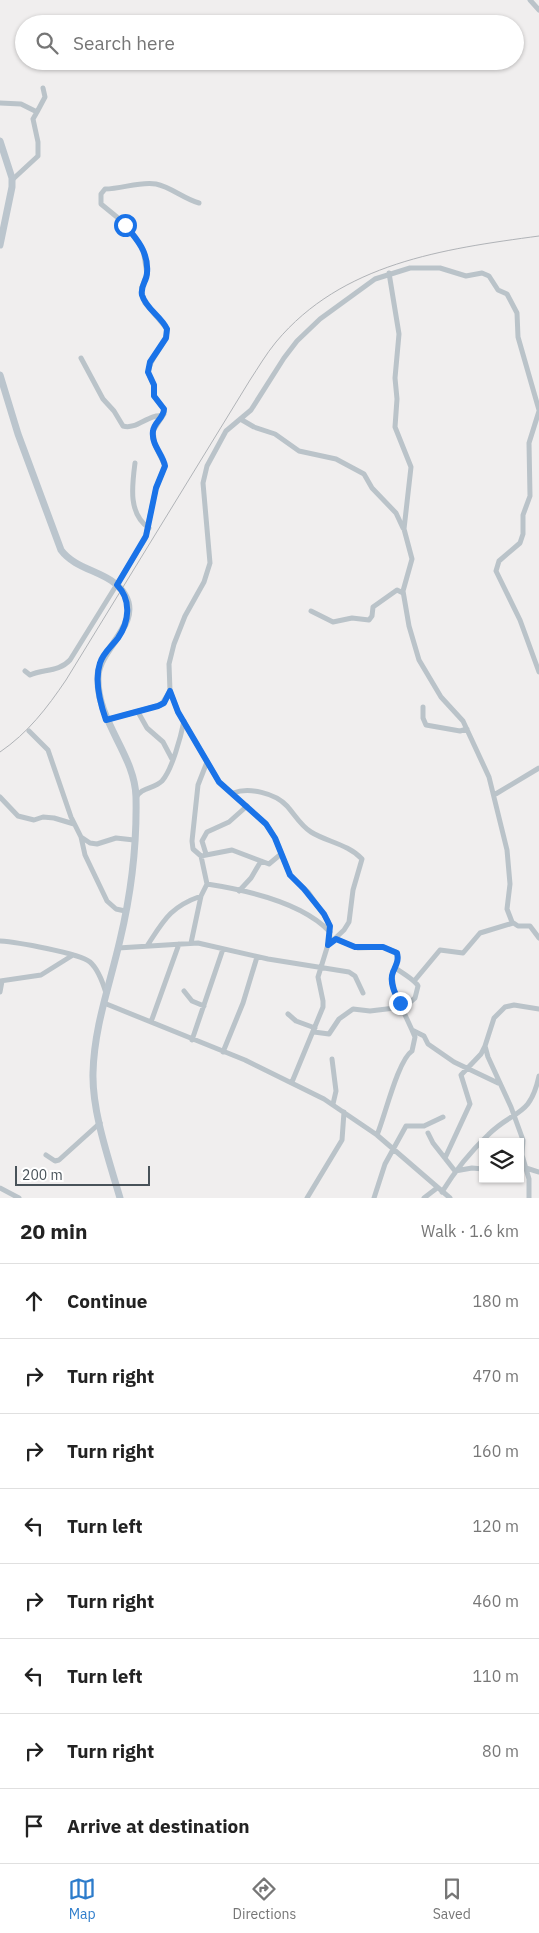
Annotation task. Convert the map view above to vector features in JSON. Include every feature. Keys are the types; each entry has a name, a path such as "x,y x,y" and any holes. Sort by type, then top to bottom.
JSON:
{"street":[{"path":"530,0 539,10"},
{"path":"12,180 38,156 38,142 33,121 45,97 44,88"},
{"path":"0,103 22,104 38,112"},
{"path":"0,143 12,180 12,194 0,245"},
{"path":"25,671 32,675 36,672 56,669 68,662 117,585 136,550 145,539 149,528 156,488 165,466 155,445 154,428 164,409 154,396 154,385 148,372 150,362 166,338 167,329 144,299 142,287 147,271 141,245 123,222 101,204 101,192 105,189 117,190 151,183 163,186 183,198 199,203"},
{"path":"292,1082 315,1030 323,1001 318,981 328,945 330,926 324,914 290,875 266,824 233,792 219,782 184,721 170,691 169,664 174,644 185,616 202,588 210,563 204,488 206,470 223,436 251,410 297,341 339,302 367,283 389,272 410,268 433,267 463,276 479,272 489,276 498,290 507,294 517,313 518,337 539,411 528,443 530,496 523,515 523,534 520,543 499,561 496,571 520,620 539,672"},
{"path":"389,272 398,334 395,378 395,427 412,467 404,529"},
{"path":"81,358 103,399 114,410 123,426 129,427 154,416 162,416"},
{"path":"0,375 18,434 61,550 72,562 117,585 127,598 127,613 122,632 101,660 99,667 99,694 106,720 132,777 136,799 134,840 125,911 96,1041 93,1075 100,1123 120,1198"},
{"path":"144,420 154,428"},
{"path":"242,420 254,427 265,429 275,434 298,451 336,459 364,474 372,488 396,513 404,529 412,559 404,593 416,652 441,697 460,718 467,729 486,770 507,850 510,884 507,905 513,923 518,926 529,926 539,938"},
{"path":"135,463 133,488 135,512 138,519 149,528"},
{"path":"311,610 333,622 352,618 369,620 372,616 373,607 381,600 398,590 404,593"},
{"path":"106,720 162,705 170,691"},
{"path":"423,707 423,718 426,725 460,731 467,729"},
{"path":"138,712 146,728 163,742 172,759"},
{"path":"136,799 140,792 160,783 166,777 184,721"},
{"path":"29,731 48,750 74,824 81,837 85,855 107,901 116,909 125,911"},
{"path":"207,762 198,785 192,847 203,855 232,850 272,863 281,854"},
{"path":"494,795 539,768"},
{"path":"233,792 245,790 258,792 282,802 309,831 347,848 362,859 354,883 349,922 336,939 328,945"},
{"path":"0,797 18,816 34,820 54,818 74,824"},
{"path":"191,943 201,896 207,884 202,841 207,832 229,822 247,806"},
{"path":"81,837 87,842 97,844 116,838 134,840"},
{"path":"239,891 251,878 261,861"},
{"path":"207,884 287,904 315,919 330,932"},
{"path":"147,946 173,910 182,903 201,896"},
{"path":"415,980 440,950 463,953 480,933 513,923"},
{"path":"336,939 358,948 373,946 392,949 398,957 392,975 394,988 415,1037 412,1051 400,1066 377,1135"},
{"path":"0,941 73,955 90,962 106,993"},
{"path":"118,948 191,943 320,969 351,973 362,993"},
{"path":"151,1022 179,944"},
{"path":"192,1040 223,949"},
{"path":"0,992 1,981 41,975 73,955"},
{"path":"223,1052 243,1002 257,956"},
{"path":"288,1014 296,1021 329,1034 339,1019 353,1009 370,1012 403,1007 417,995 418,986 415,980 402,974 395,968"},
{"path":"184,991 192,1001 204,1006"},
{"path":"104,1003 292,1082 333,1104 377,1135 436,1188 450,1198"},
{"path":"444,1158 469,1108 470,1097 461,1076 467,1067 481,1054 494,1018 504,1008 514,1005 539,1009"},
{"path":"412,1030 424,1036 428,1044 448,1058 499,1083"},
{"path":"485,1046 523,1140 522,1155 529,1179 530,1198"},
{"path":"332,1059 336,1091 333,1104"},
{"path":"442,1192 456,1171 489,1134 528,1106 537,1094 539,1076"},
{"path":"307,1198 342,1140 344,1112"},
{"path":"374,1198 382,1171 406,1126 424,1126 443,1118"},
{"path":"46,1155 55,1161 59,1160 100,1123"},
{"path":"428,1133 444,1158 456,1171"},
{"path":"526,1168 539,1172"},
{"path":"456,1171 479,1169"},
{"path":"0,1188 19,1198"},
{"path":"424,1198 436,1188"}],"railway":[{"path":"0,752 28,728 66,680 262,361 276,342 302,315 331,294 363,277 396,264 431,254 539,236"}],"route":[{"path":"125,225 140,243 145,255 147,274 142,287 144,301 162,320 168,332 166,338 154,354 149,364 148,372 148,376 154,385 153,394 165,412 155,425 153,434 156,448 165,466 156,488 149,528 145,539 136,550 117,585 127,598 128,607 125,626 100,663 98,686 106,720 162,705 170,691 178,712 196,739 219,782 237,796 266,824 275,838 290,875 324,914 330,926 328,945 336,939 355,947 383,947 392,949 397,953 398,960 392,978 400,1003"}]}
